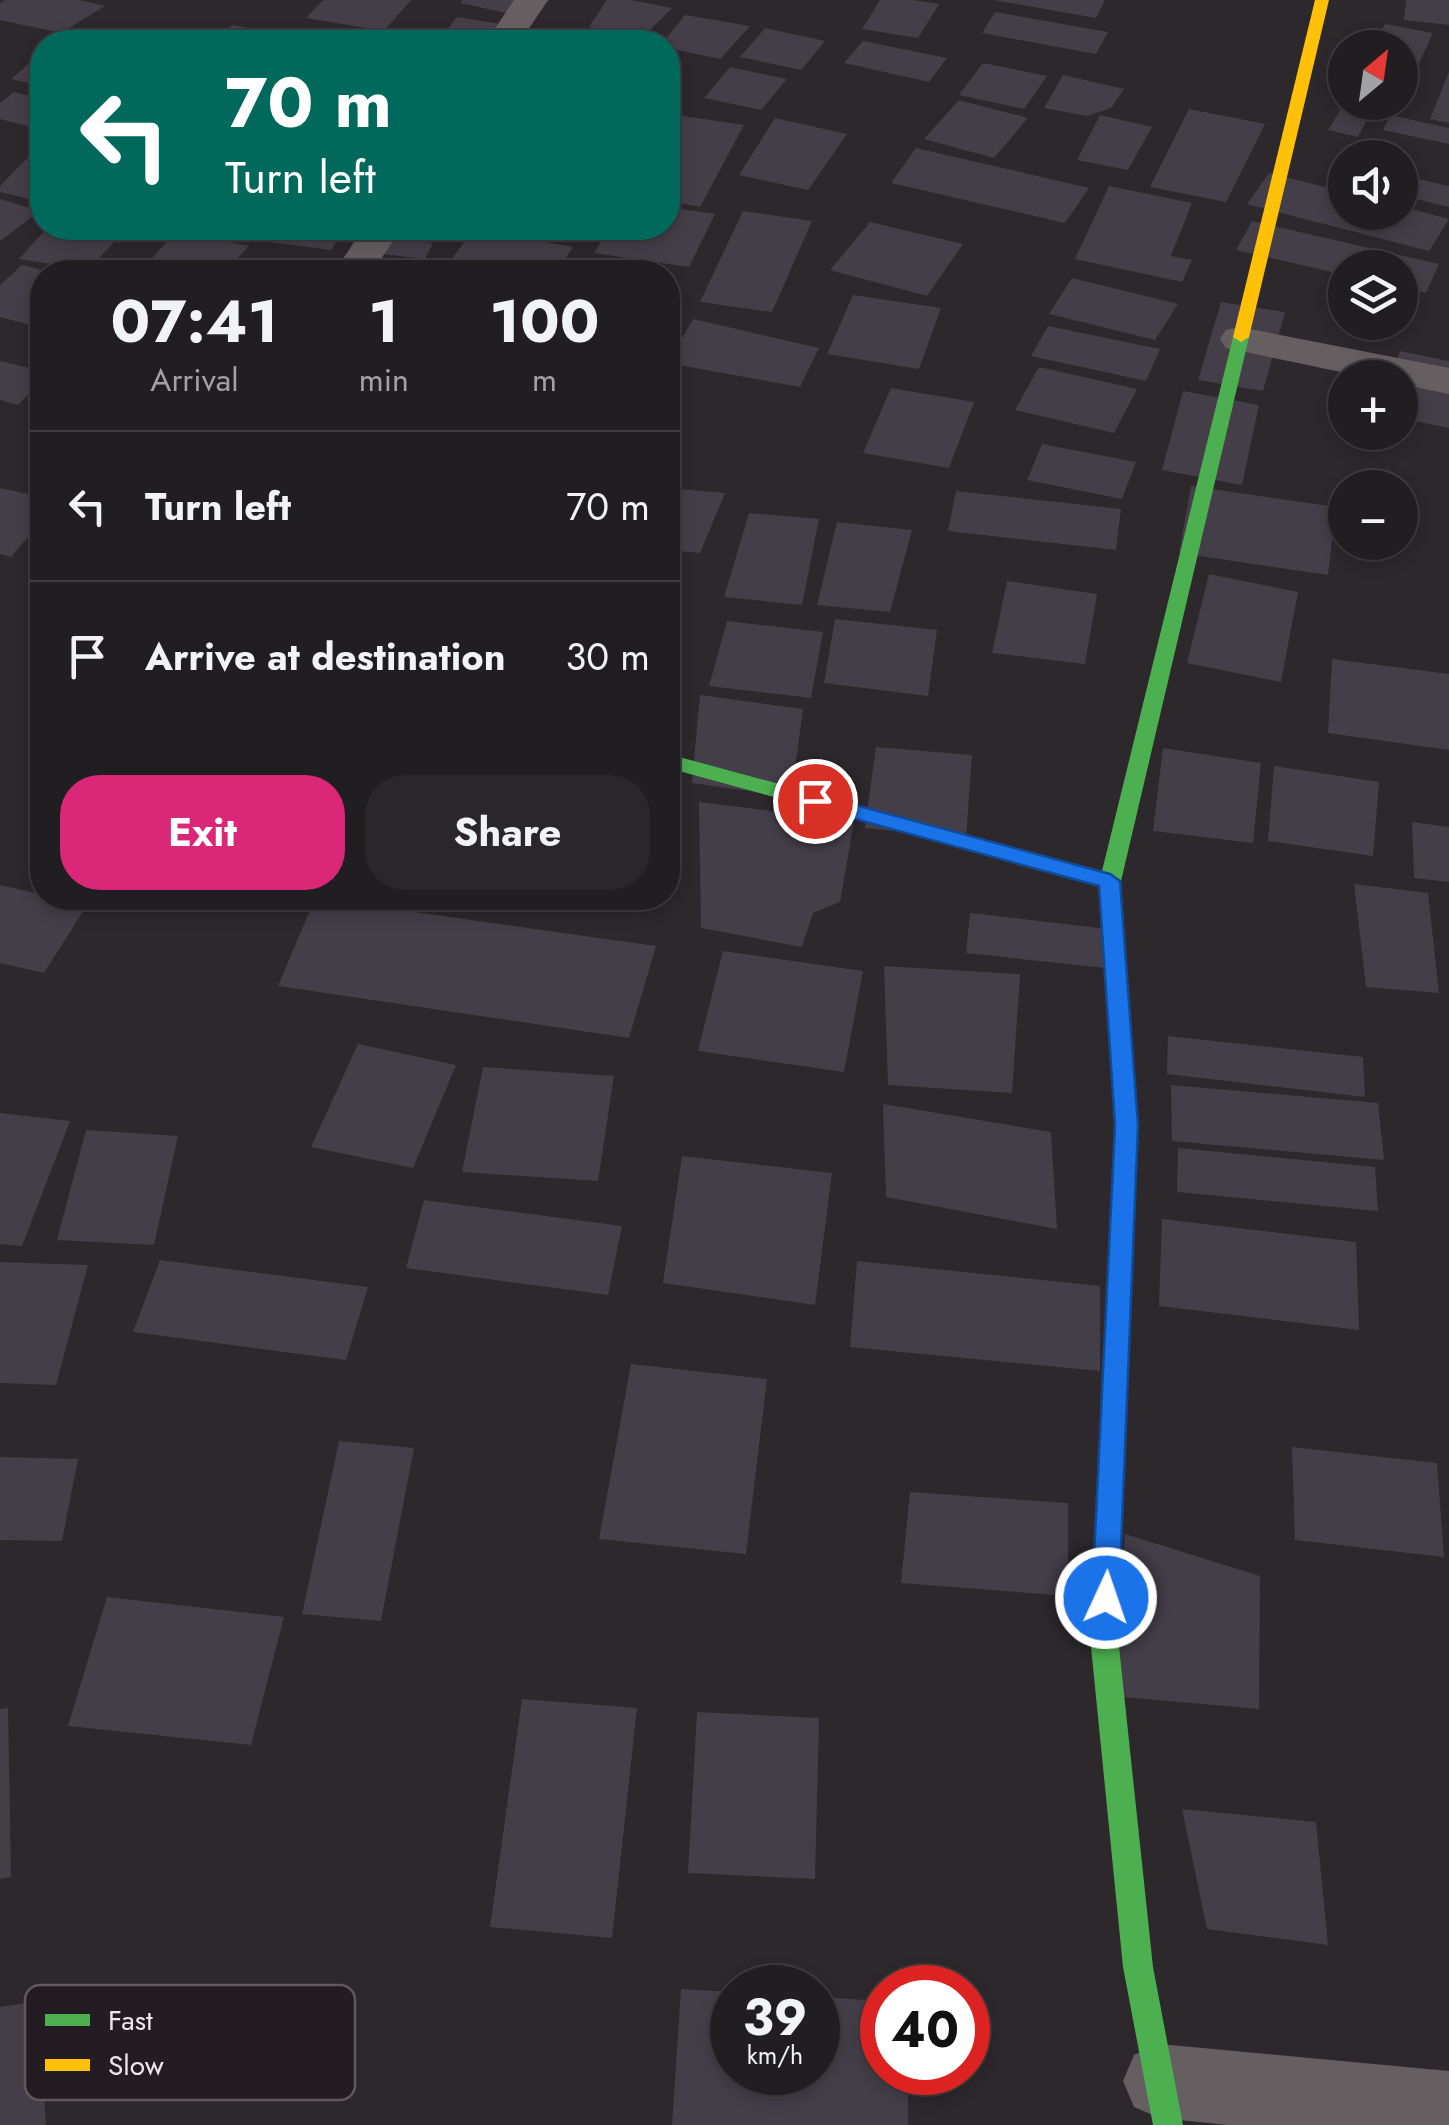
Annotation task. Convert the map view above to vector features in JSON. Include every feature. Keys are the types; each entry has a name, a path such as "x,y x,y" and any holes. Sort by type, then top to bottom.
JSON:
{"street":[{"path":"511,30 530,0"},
{"path":"1322,0 1110,881 1126,1125 1104,1637 1138,1967 1164,2103 1449,2109"},
{"path":"1240,339 1449,381"},
{"path":"680,764 1110,881"}],"building":[{"path":"80,0 105,6 66,30 47,30 0,20 0,3"},
{"path":"323,0 411,0 385,30 306,18"},
{"path":"549,0 530,18 460,3"},
{"path":"607,0 672,8 650,30 589,27"},
{"path":"880,0 939,4 918,38 862,29"},
{"path":"994,0 1105,0 1096,18"},
{"path":"1406,0 1449,0 1449,25 1404,20"},
{"path":"995,12 1108,32 1096,54 982,33"},
{"path":"685,15 750,26 720,59 680,51 680,30 673,30"},
{"path":"457,17 501,24 497,30 447,30"},
{"path":"1385,24 1417,30 1382,30"},
{"path":"232,25 260,30 228,30"},
{"path":"765,28 825,41 801,70 740,57"},
{"path":"1418,30 1433,33 1418,65"},
{"path":"863,41 947,58 929,82 844,63"},
{"path":"30,63 30,83 11,79"},
{"path":"983,63 1047,76 1024,109 959,95"},
{"path":"730,67 787,79 761,110 704,98"},
{"path":"1449,72 1449,123 1430,119"},
{"path":"1063,75 1124,89 1111,108 1087,116 1044,108"},
{"path":"14,92 30,96 30,127 0,119 0,103"},
{"path":"959,100 1028,118 994,158 924,139"},
{"path":"1189,109 1265,124 1226,202 1150,187"},
{"path":"680,115 744,125 700,207 680,203"},
{"path":"1100,115 1152,127 1128,170 1077,160"},
{"path":"775,118 847,134 808,190 739,175"},
{"path":"1334,120 1367,120 1358,137 1328,130"},
{"path":"1388,120 1413,120 1449,128 1449,144 1383,130"},
{"path":"916,148 1089,188 1065,223 891,183"},
{"path":"30,155 30,199 0,192 0,186"},
{"path":"1269,173 1328,188 1328,225 1247,204"},
{"path":"1418,179 1449,186 1449,207 1418,199"},
{"path":"1109,186 1192,203 1171,256 1192,260 1182,282 1075,259"},
{"path":"0,199 30,208 30,218 0,241"},
{"path":"680,209 715,214 689,267 680,266 680,260 642,260 594,253 602,240 680,240"},
{"path":"743,211 812,221 772,312 700,302"},
{"path":"1418,211 1449,219 1429,251 1348,230 1418,230"},
{"path":"1252,221 1378,250 1328,250 1328,271 1236,250"},
{"path":"870,222 963,244 927,296 830,270"},
{"path":"36,240 115,240 98,260 19,259"},
{"path":"169,240 220,240 249,246 236,260 150,260"},
{"path":"255,240 337,240 331,250"},
{"path":"354,240 433,243 425,259 349,250"},
{"path":"466,240 534,240 573,247 564,260 451,260"},
{"path":"349,254 408,260 346,260"},
{"path":"1418,259 1439,264 1426,293 1418,291"},
{"path":"22,265 30,267 30,325 0,317 0,285"},
{"path":"1072,278 1178,304 1155,340 1049,314"},
{"path":"853,295 941,308 919,369 827,354"},
{"path":"1221,302 1285,312 1263,391 1198,380"},
{"path":"693,319 819,348 800,387 680,365 680,342"},
{"path":"1048,326 1160,349 1146,381 1031,356"},
{"path":"1400,351 1449,361 1449,428 1418,422 1418,360 1397,360"},
{"path":"0,361 30,368 30,392 18,405 0,400"},
{"path":"1039,367 1137,389 1114,433 1015,410"},
{"path":"891,388 974,402 949,468 863,453"},
{"path":"1183,391 1259,405 1242,485 1162,470"},
{"path":"1042,444 1136,462 1122,499 1027,480"},
{"path":"1191,486 1328,506 1328,575 1179,553"},
{"path":"0,488 30,494 30,534 11,557 0,554"},
{"path":"680,489 725,493 700,553 680,551"},
{"path":"956,491 1121,509 1116,550 948,531"},
{"path":"749,513 819,519 802,605 724,597"},
{"path":"837,522 912,530 890,612 817,605"},
{"path":"1209,574 1298,592 1281,682 1187,663"},
{"path":"1007,581 1097,594 1085,664 992,653"},
{"path":"835,619 937,630 928,696 824,683"},
{"path":"727,621 823,632 811,698 709,686"},
{"path":"1332,659 1449,674 1449,750 1328,733"},
{"path":"700,695 803,709 791,797 692,783"},
{"path":"876,747 972,755 966,838 865,828"},
{"path":"1163,748 1261,763 1253,843 1153,831"},
{"path":"1274,766 1379,782 1373,856 1268,841"},
{"path":"699,802 854,821 840,902 813,913 802,947 701,928"},
{"path":"1412,822 1449,827 1449,882 1414,878"},
{"path":"1354,884 1428,893 1439,993 1366,987"},
{"path":"0,885 30,892 30,910 84,910 44,973 0,963"},
{"path":"310,910 400,910 656,946 629,1038 278,986"},
{"path":"970,913 1107,929 1105,968 966,953"},
{"path":"723,951 863,971 844,1072 698,1051"},
{"path":"884,966 1020,974 1012,1093 888,1085"},
{"path":"1168,1036 1363,1057 1365,1097 1167,1074"},
{"path":"358,1044 456,1065 413,1168 311,1147"},
{"path":"483,1067 614,1076 598,1181 462,1172"},
{"path":"1171,1085 1378,1103 1384,1160 1172,1141"},
{"path":"883,1104 1051,1132 1057,1229 886,1197"},
{"path":"0,1113 70,1121 22,1246 0,1244"},
{"path":"86,1130 178,1136 154,1245 57,1240"},
{"path":"1178,1148 1375,1167 1378,1211 1177,1192"},
{"path":"682,1156 832,1173 815,1305 663,1283"},
{"path":"424,1200 622,1226 608,1295 406,1268"},
{"path":"1162,1219 1356,1242 1359,1330 1159,1306"},
{"path":"160,1260 368,1287 346,1360 133,1332"},
{"path":"857,1261 1100,1286 1100,1371 850,1347"},
{"path":"0,1262 88,1265 56,1385 0,1383"},
{"path":"631,1364 767,1379 746,1554 599,1539"},
{"path":"339,1441 414,1448 381,1621 302,1614"},
{"path":"1292,1447 1437,1463 1444,1557 1295,1540"},
{"path":"0,1457 78,1459 62,1541 0,1540"},
{"path":"910,1492 1068,1503 1068,1596 901,1583"},
{"path":"1125,1534 1260,1576 1259,1709 1112,1696"},
{"path":"107,1597 284,1617 251,1745 68,1726"},
{"path":"522,1699 637,1708 612,1938 490,1927"},
{"path":"8,1708 11,1877 0,1879 0,1709"},
{"path":"697,1712 819,1718 815,1879 688,1873"},
{"path":"1182,1809 1316,1822 1328,1945 1207,1929"},
{"path":"681,1989 710,1991 710,2095 840,2095 840,1998 860,2000 860,2095 908,2095 908,2125 672,2125"},
{"path":"25,2003 25,2100 44,2100 46,2125 0,2125 0,2007"}],"traffic: fast":[{"path":"1122,1070 1110,881 1241,337"},
{"path":"680,764 1110,881"},
{"path":"1113,1423 1104,1637 1138,1967 1168,2125"}],"traffic: slow":[{"path":"1241,337 1322,0"},
{"path":"1113,1423 1126,1125 1122,1070"}],"route":[{"path":"815,801 1110,881 1126,1125 1106,1598"}]}
